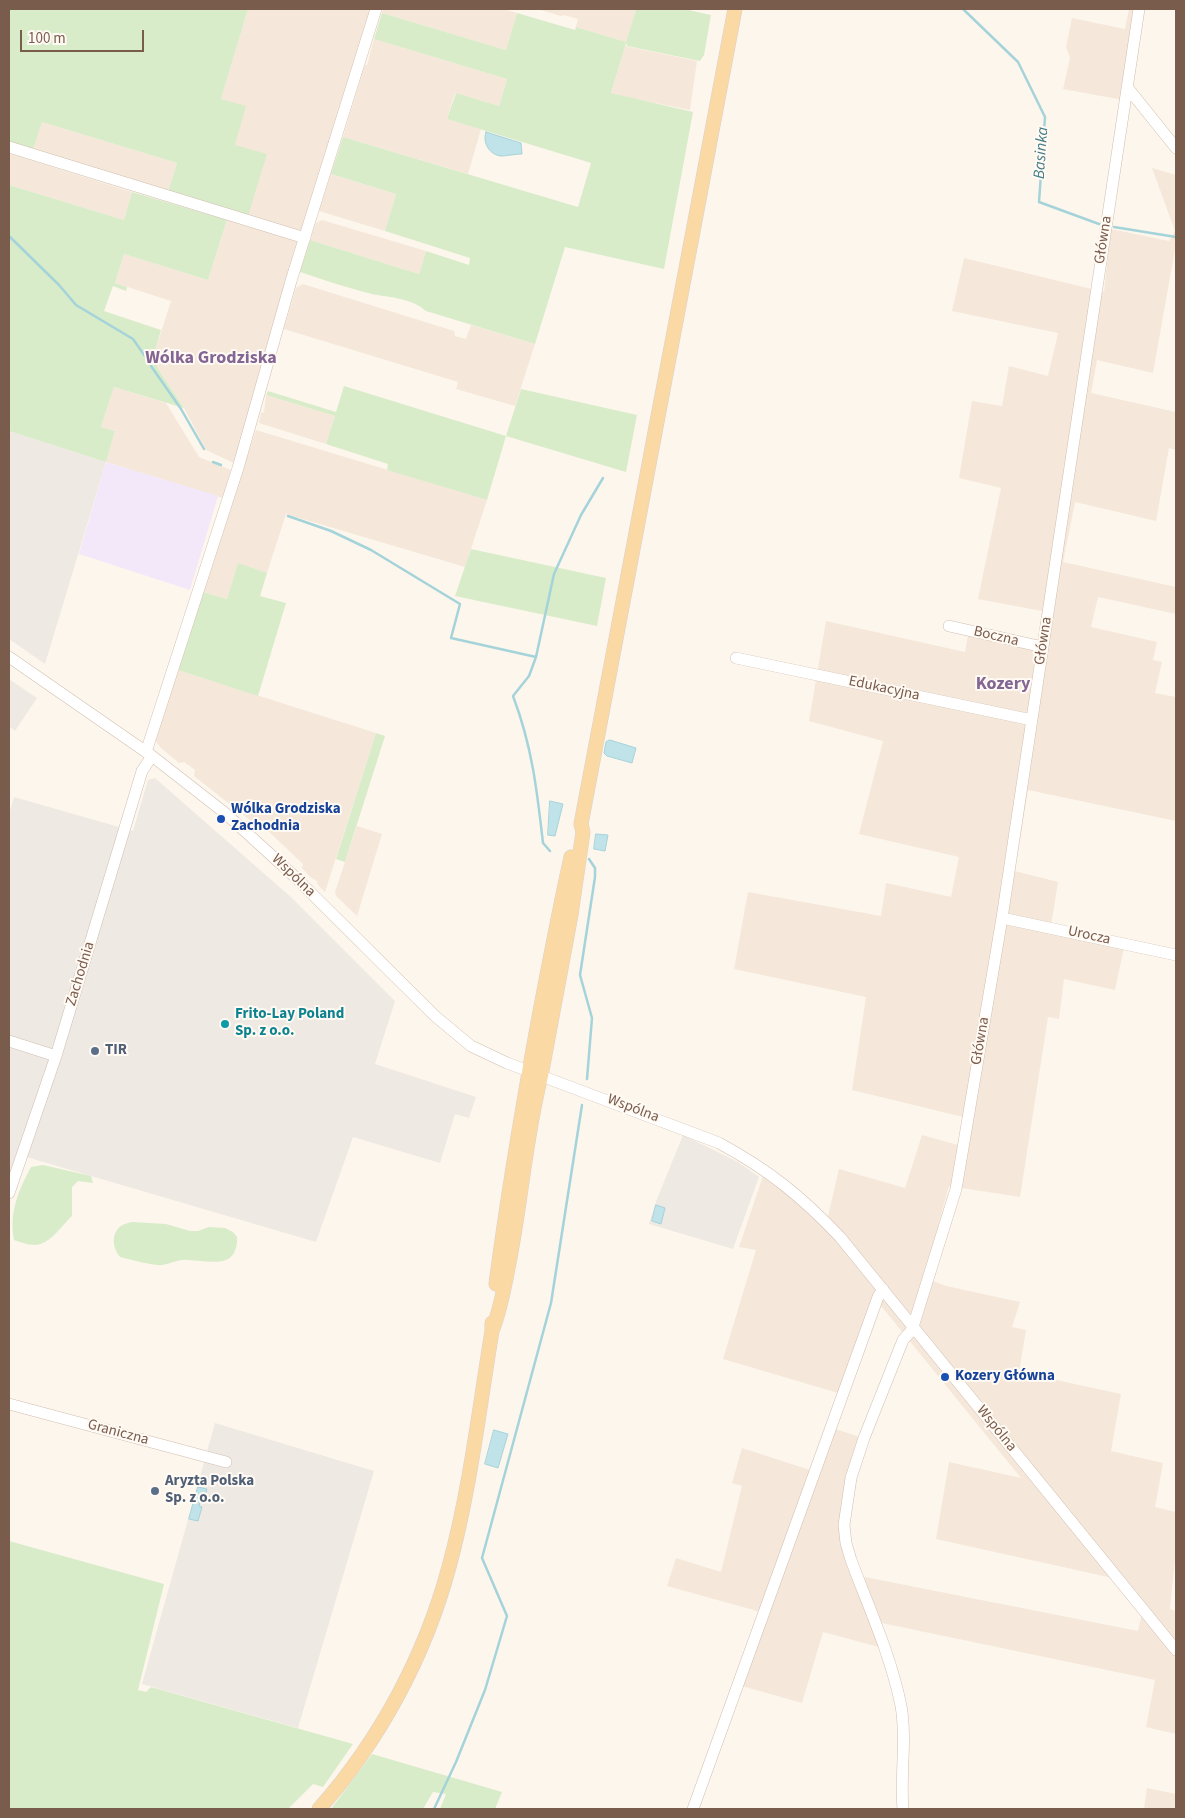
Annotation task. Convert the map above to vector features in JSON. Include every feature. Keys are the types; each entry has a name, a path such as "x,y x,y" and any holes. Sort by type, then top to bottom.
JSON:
{"main road":[{"path":"319,1809 349,1772 388,1714 419,1653 450,1567 463,1509 492,1332 492,1316 503,1231 535,1074 559,911 577,831 582,824 734,9"}],"street":[{"name":"Zachodnia","path":"9,1193 56,1056 142,771 149,754 238,468 305,238 376,9"},
{"name":"Główna","path":"903,1809 901,1707 892,1672 851,1560 846,1543 844,1525 851,1478 864,1438 903,1340 913,1326 956,1189 1002,918 1139,9"},
{"path":"1127,88 1176,148"},
{"path":"9,147 305,238"},
{"name":"Boczna","path":"949,626 1043,647"},
{"name":"Wspólna","path":"9,656 149,754 226,813 264,847 420,1002 458,1036 483,1052 535,1074 719,1143 744,1156 795,1192 840,1237 1176,1650"},
{"name":"Edukacyjna","path":"736,658 1032,720"},
{"name":"Urocza","path":"1002,918 1176,955"},
{"path":"9,1041 56,1056"},
{"path":"693,1809 875,1306 883,1289"},
{"name":"Graniczna","path":"9,1404 226,1462"}],"shaded area":[{"path":"248,9 371,9 303,233 248,216 235,145 221,99"},
{"path":"383,9 503,9 517,13 506,50 382,13"},
{"path":"537,9 636,9 626,42 576,27 578,19"},
{"path":"1129,9 1135,9 1123,100 1063,89 1070,58 1066,47 1072,18 1125,29"},
{"path":"374,39 507,79 499,106 455,93 447,119 481,129 468,174 343,137"},
{"path":"625,46 697,61 690,110 611,94"},
{"path":"42,122 177,163 168,192 33,150"},
{"path":"11,154 132,192 124,220 9,185 9,156"},
{"path":"1152,168 1176,175 1176,244 1153,373 1097,360 1091,393 1176,412 1176,450 1169,448 1156,521 1075,502 1063,562 1176,587 1176,614 1098,597 1091,627 1157,642 1153,660 1162,662 1155,693 1176,697 1176,821 1028,790 1015,871 1058,882 1050,932 1124,948 1115,990 1064,979 1059,1019 1048,1017 1020,1197 949,1186 924,1278 946,1286 1020,1302 1012,1327 1026,1330 1019,1372 1121,1394 1111,1451 1163,1463 1155,1507 1176,1512 1176,1550 1170,1609 1176,1611 1176,1734 1146,1727 1155,1680 872,1621 886,1649 823,1632 802,1703 742,1686 768,1614 667,1586 676,1558 721,1572 742,1486 732,1483 742,1448 816,1472 832,1428 860,1437 846,1554 864,1583 865,1577 1138,1631 1142,1613 1117,1579 936,1539 949,1462 1021,1478 873,1296 838,1393 723,1359 756,1250 739,1247 764,1173 799,1203 825,1229 839,1169 905,1188 922,1135 958,1145 963,1117 852,1090 866,997 734,969 748,892 881,916 886,883 951,897 959,857 859,834 883,741 809,721 826,621 965,652 969,630 1037,644 1042,611 978,599 1001,488 959,478 972,401 1002,406 1009,366 1048,376 1058,333 952,311 964,258 1104,292 1111,229 1169,241 1175,231"},
{"path":"331,174 396,194 385,231 319,211"},
{"path":"227,220 296,241 299,246 234,463 206,450 184,408 157,367 158,361 155,351 171,301 115,283 124,254 208,280"},
{"path":"322,220 426,251 419,274 310,240 316,223"},
{"path":"303,284 454,331 455,336 466,339 471,325 535,344 515,406 456,389 458,382 284,329 296,288"},
{"path":"114,387 166,403 199,457 231,470 223,498 106,462 115,431 101,427"},
{"path":"266,395 335,416 326,444 259,423 261,413 264,412"},
{"path":"256,430 487,500 465,567 286,514 267,573 238,564 227,599 203,592"},
{"path":"9,431 106,462 45,664 9,639"},
{"path":"106,462 218,496 190,590 79,554"},
{"path":"178,670 376,733 325,892 318,885 317,881 310,877 302,868 303,864 264,827 262,831 261,825 256,821 251,821 194,776 195,770 184,762 179,763 160,747 155,740"},
{"path":"9,679 37,698 15,731 9,726"},
{"path":"155,778 292,898 395,1001 375,1064 476,1097 469,1118 455,1114 440,1163 353,1137 316,1242 16,1154 9,1178 9,814 14,797 133,831 148,780"},
{"path":"357,826 382,834 357,916 336,896 335,892"},
{"path":"683,1135 738,1162 759,1177 733,1249 649,1224"},
{"name":"Aryzta Polska Sp. z o.o.","path":"215,1423 374,1471 298,1728 142,1684"},
{"path":"1147,1788 1176,1794 1176,1809 1144,1809"}],"green space":[{"path":"9,9 248,9 221,99 246,106 235,145 267,154 248,216 168,192 177,163 42,122 33,150 9,144"},
{"path":"636,9 684,9 711,15 704,55 700,61 627,46 626,43 611,93 693,112 664,269 565,247 535,344 426,311 404,300 364,292 300,272 310,240 419,274 426,251 469,265 470,258 385,231 396,194 331,174 343,137 578,207 591,163 447,119 456,93 499,106 507,79 374,39 382,13 506,50 517,13 575,30 576,27 626,42"},
{"path":"9,185 124,220 132,192 227,220 208,280 124,254 115,283 127,287 126,291 113,286 104,311 161,330 155,351 158,361 157,367 184,408 114,387 101,427 115,431 106,462 9,431"},
{"path":"344,386 506,436 487,500 387,470 388,464 326,444 335,416 266,395 268,391 336,412"},
{"path":"521,389 637,415 626,472 506,436"},
{"path":"471,549 606,578 597,626 455,596"},
{"path":"238,563 267,573 260,596 286,603 258,696 178,670 203,592 227,599"},
{"path":"376,733 385,736 345,862 336,859"},
{"path":"43,1165 91,1176 93,1183 78,1181 72,1187 72,1216 45,1242 34,1245 14,1240 14,1211 22,1185 31,1167"},
{"path":"132,1222 166,1224 190,1231 198,1231 209,1227 225,1228 233,1232 237,1237 236,1248 233,1255 228,1259 213,1262 184,1260 158,1265 120,1257 114,1244 115,1233 118,1228"},
{"path":"9,1541 164,1584 138,1690 146,1692 151,1687 353,1744 323,1787 313,1784 288,1809 9,1809"},
{"path":"372,1754 502,1792 495,1809 440,1809 446,1794 433,1792 423,1809 331,1809"}],"water":[{"path":"486,132 521,143 522,154 501,156 493,153 486,144"},
{"path":"610,740 636,748 632,763 607,756 604,753 606,742"},
{"path":"550,801 563,804 555,836 548,835"},
{"path":"596,834 608,835 605,851 594,849"},
{"path":"656,1205 665,1208 661,1224 652,1221"},
{"path":"494,1430 508,1434 498,1468 485,1464"},
{"path":"198,1487 207,1489 203,1503 200,1502 199,1506 202,1507 198,1521 189,1519"}],"waterway":[{"name":"Basinka","path":"963,9 1018,62 1045,117 1039,202 1099,224"},
{"name":"Basinka","path":"1114,227 1176,237 1176,239"},
{"path":"9,236 59,285 76,305 133,339 147,359"},
{"path":"151,366 181,409 204,449"},
{"path":"213,462 221,465"},
{"path":"536,657 554,574 581,515 603,478"},
{"path":"288,516 331,531 371,550 460,604 451,638 536,657 529,676 513,696 529,751 536,786 543,843 550,851"},
{"path":"587,1079 592,1018 580,975 595,877 595,868 589,859"},
{"path":"434,1809 456,1762 485,1690 507,1616 482,1558 551,1303 582,1105"}],"place":[{"name":"Wólka Grodziska Zachodnia","path":"221,819"},
{"name":"Frito-Lay Poland Sp. z o.o.","path":"225,1024"},
{"name":"TIR","path":"95,1051"},
{"name":"Kozery Główna","path":"945,1377"},
{"name":"Aryzta Polska Sp. z o.o.","path":"155,1491"}],"district":[{"name":"Wólka Grodziska","path":"211,359"},
{"name":"Kozery","path":"1003,685"}]}
